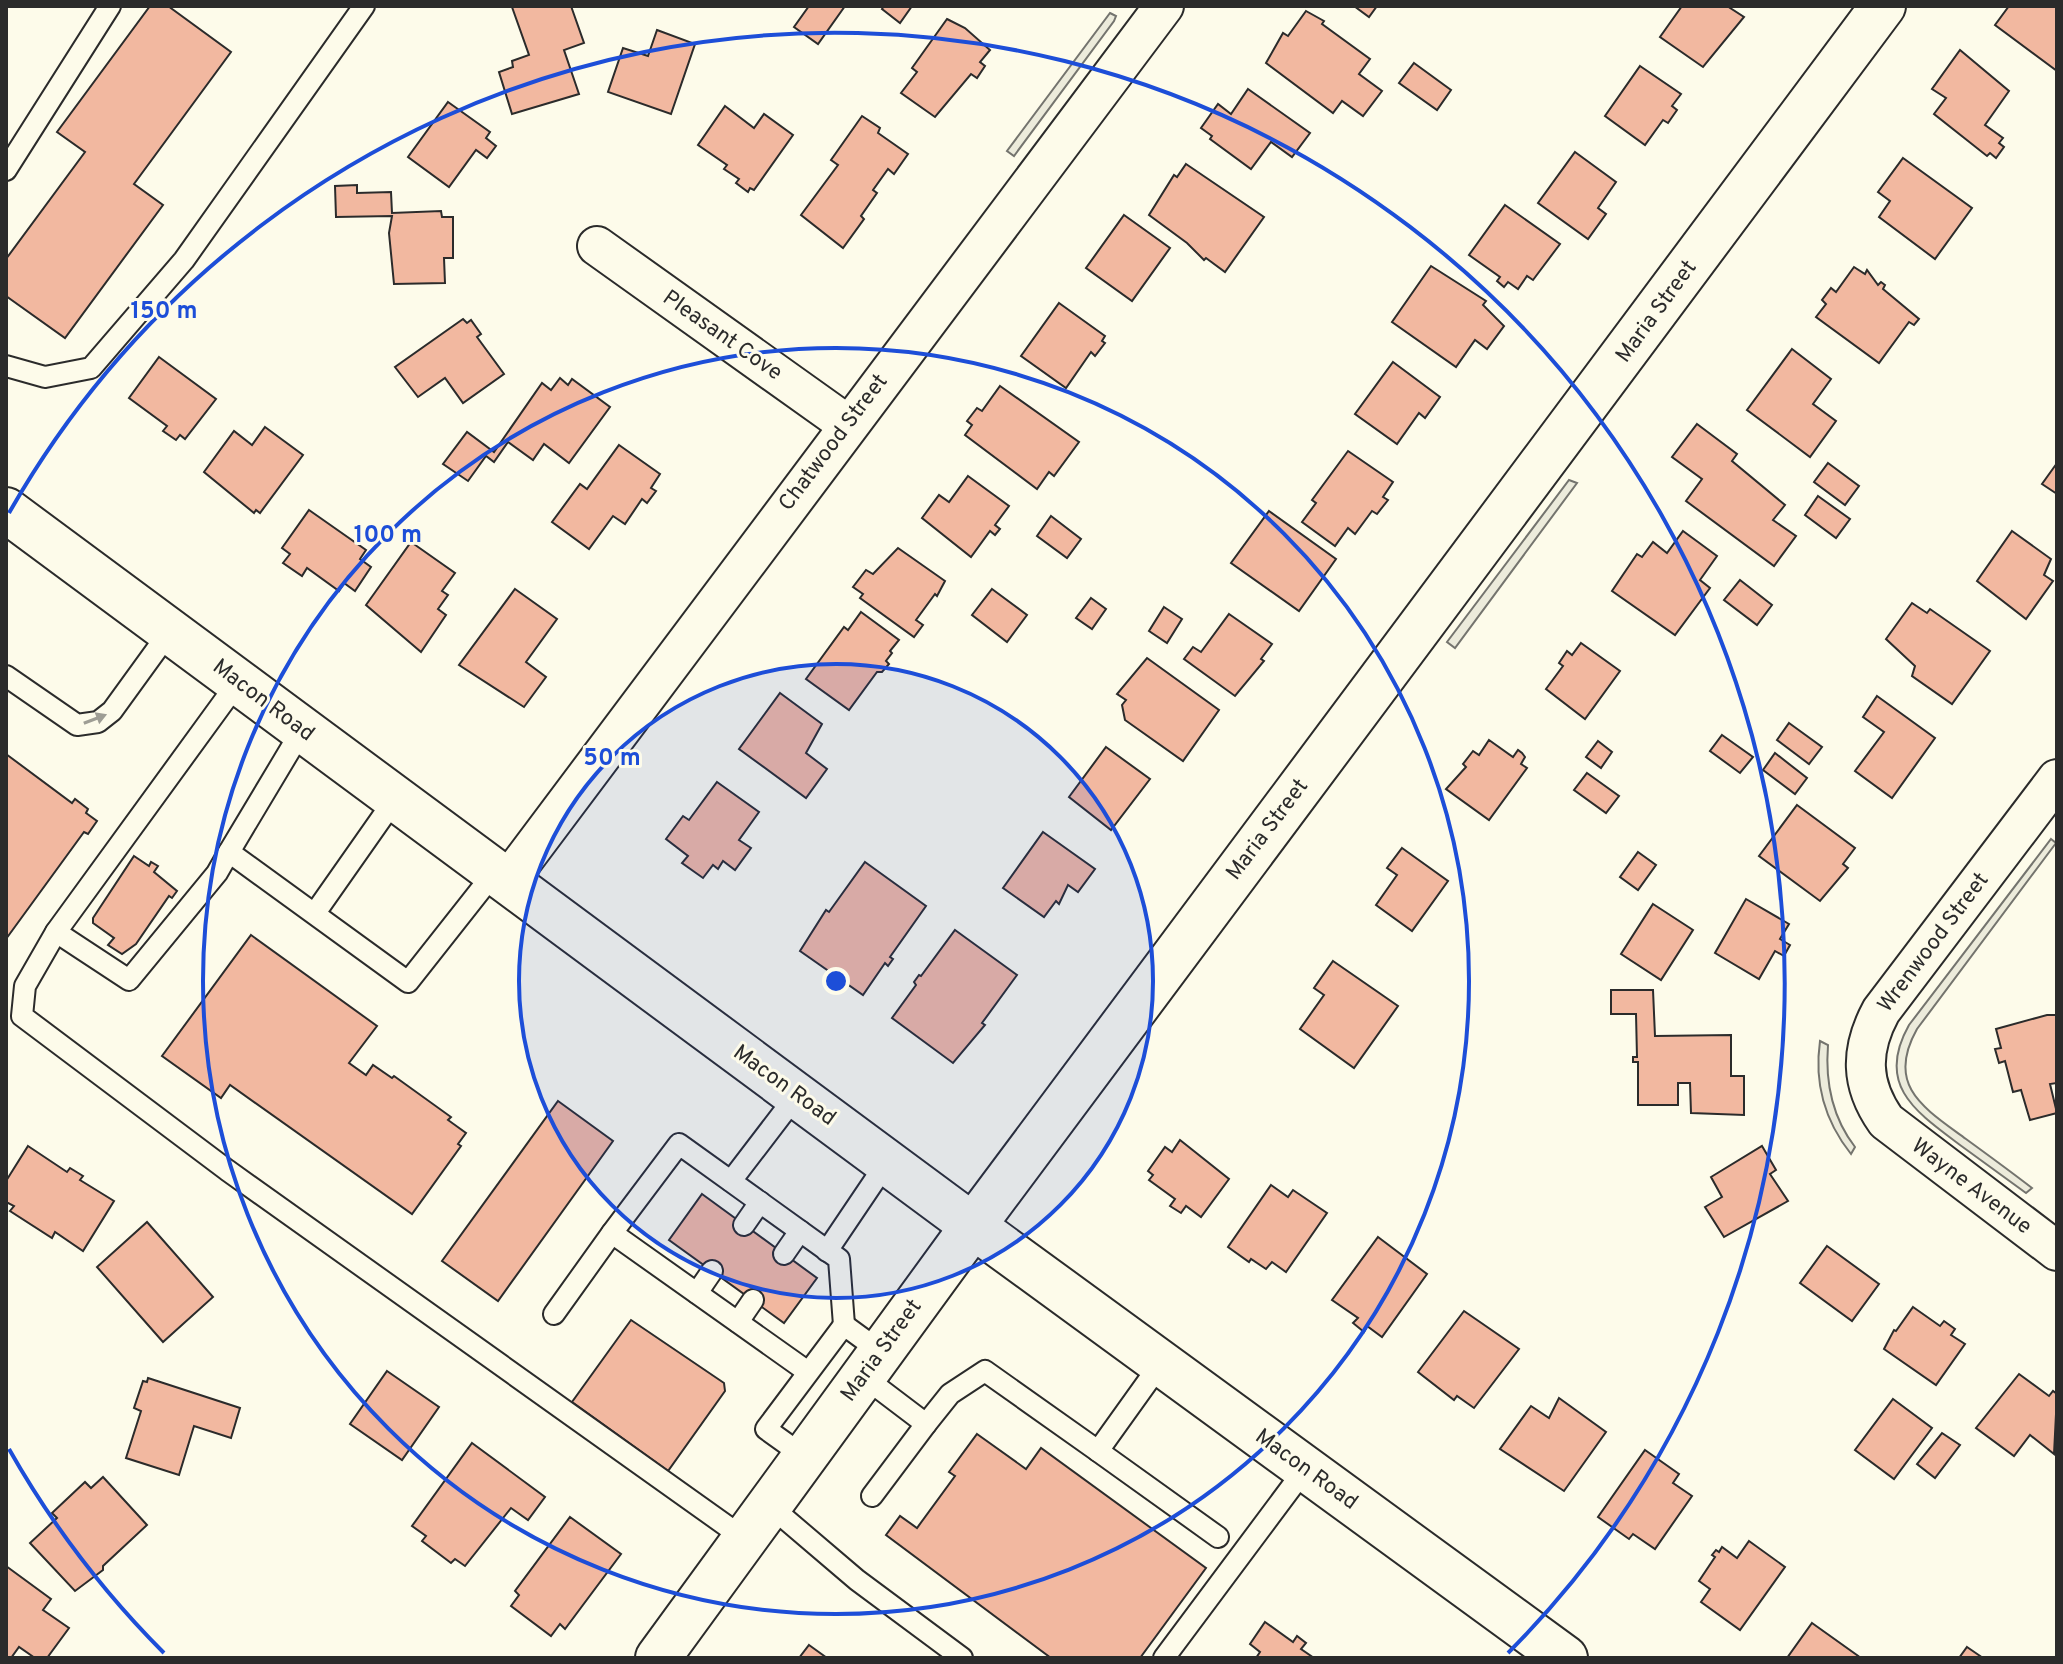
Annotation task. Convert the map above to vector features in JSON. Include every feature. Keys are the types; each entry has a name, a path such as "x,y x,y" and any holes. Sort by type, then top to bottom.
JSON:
{"street":[{"name":"Chatwood Street","path":"501,878 1164,6"},
{"name":"Maria Street","path":"658,1658 973,1226 1883,6"},
{"name":"Pleasant Cove","path":"597,246 848,425"},
{"name":"Macon Road","path":"6,510 796,1096 1564,1658"},
{"name":"Wrenwood Street","path":"1886,1121 1873,1103 1867,1081 1864,1058 1869,1034 1881,1011 2057,779"},
{"name":"Wayne Avenue","path":"1886,1121 2057,1251"}],"lane":[{"path":"6,170 110,6"},
{"path":"6,366 45,377 91,368 184,260 364,6"},
{"path":"6,676 77,725 98,722 112,711 170,631"},
{"path":"238,682 56,932 25,986 22,1016 227,1170 757,1522 857,1580 962,1658"},
{"path":"56,932 129,980 217,873 302,730"},
{"path":"315,913 395,799"},
{"path":"229,852 408,982 501,878"},
{"path":"731,1181 796,1096"},
{"path":"554,1314 679,1144 839,1259 844,1325 872,1364 926,1424"},
{"path":"827,1251 887,1162"},
{"path":"744,1225 760,1202"},
{"path":"784,1254 800,1231"},
{"path":"612,1233 808,1372"},
{"path":"697,1293 712,1271"},
{"path":"738,1322 753,1300"},
{"path":"805,1457 766,1429 844,1325"},
{"path":"1098,1451 1161,1363"},
{"path":"872,1496 950,1394 985,1371 1218,1537"},
{"path":"1164,1658 1305,1469"}],"shaded area":[{"path":"1110,13 1116,16 1114,21 1014,156 1007,151"},
{"path":"1569,480 1577,483 1455,648 1447,642"},
{"path":"2051,839 2056,843 1917,1029 1905,1066 1907,1081 1924,1106 2032,1188 2026,1193 1929,1121 1905,1095 1896,1064 1909,1025"},
{"path":"1820,1041 1828,1045 1832,1099 1841,1124 1855,1147 1851,1154 1834,1128 1823,1100 1819,1072"}],"building":[{"path":"150,6 168,6 231,52 134,184 163,205 65,338 6,296 6,259 85,152 57,132"},
{"path":"571,6 584,43 564,50 579,94 512,114 499,72 513,67 512,61 529,55 512,7"},
{"path":"809,6 845,6 818,44 794,27"},
{"path":"884,6 912,6 900,23 882,9"},
{"path":"1354,6 1377,6 1369,17"},
{"path":"1682,6 1727,6 1744,17 1703,67 1660,37"},
{"path":"2009,6 2057,6 2057,71 1995,25"},
{"path":"1306,11 1324,21 1322,24 1370,59 1359,74 1382,91 1363,116 1342,101 1333,113 1266,63 1283,33 1288,36"},
{"path":"947,19 965,28 990,50 980,62 985,66 977,78 971,74 935,117 901,93 917,72 912,68"},
{"path":"657,30 695,44 671,114 608,92 623,48 648,56"},
{"path":"1960,50 2009,91 1985,125 2003,138 1999,143 2004,147 1996,158 1990,153 1987,156 1934,114 1946,98 1932,89"},
{"path":"1414,63 1451,90 1437,110 1399,83"},
{"path":"1640,66 1681,94 1672,106 1677,110 1668,123 1663,120 1645,145 1605,116"},
{"path":"1248,89 1310,133 1292,157 1271,142 1251,169 1210,139 1212,136 1201,128 1218,104 1231,114"},
{"path":"448,102 490,132 486,138 496,146 487,158 476,150 449,187 408,157"},
{"path":"725,106 754,128 764,114 793,135 754,190 750,188 748,192 736,183 739,179 724,169 727,165 698,145"},
{"path":"862,116 880,128 878,133 908,154 894,174 888,169 873,190 877,193 861,216 864,219 843,248 801,215 838,165 831,160"},
{"path":"1575,152 1616,182 1598,208 1606,214 1588,239 1538,203"},
{"path":"1903,158 1972,208 1935,259 1879,217 1890,201 1878,192"},
{"path":"1186,164 1264,217 1225,272 1206,258 1204,260 1149,215 1174,175 1177,177"},
{"path":"357,185 357,193 391,192 392,213 441,211 442,217 453,217 453,258 444,258 445,283 394,284 389,233 392,216 336,217 335,186"},
{"path":"1505,205 1560,244 1533,280 1527,276 1518,289 1508,282 1504,287 1497,281 1500,277 1469,255"},
{"path":"1124,215 1170,248 1132,301 1086,268"},
{"path":"1431,266 1486,301 1483,305 1504,326 1487,349 1475,340 1456,367 1392,322"},
{"path":"1854,267 1865,274 1867,270 1878,285 1881,282 1885,285 1883,289 1919,319 1914,325 1909,322 1879,363 1816,317 1826,304 1822,300 1831,288 1836,292"},
{"path":"1059,303 1105,336 1102,341 1105,343 1095,356 1091,352 1066,388 1021,356"},
{"path":"463,319 467,323 471,320 481,334 477,337 504,374 463,403 445,378 418,397 395,367"},
{"path":"1792,349 1831,379 1813,404 1836,421 1810,457 1747,410"},
{"path":"159,357 216,399 185,439 180,435 176,440 163,431 167,426 129,398"},
{"path":"1393,362 1440,397 1425,418 1419,413 1397,444 1355,414"},
{"path":"560,378 568,385 572,379 610,407 569,463 544,444 533,460 508,442 494,462 486,456 468,481 443,464 467,432 494,452 542,383 551,390"},
{"path":"1000,386 1079,442 1054,476 1049,472 1037,489 965,435 972,425 967,421 977,408 982,411"},
{"path":"1697,424 1737,454 1732,461 1785,505 1773,520 1796,536 1774,566 1686,501 1702,479 1672,457"},
{"path":"265,427 303,455 260,513 256,510 254,513 204,472 234,431 252,445"},
{"path":"619,445 660,474 651,488 656,491 647,503 642,499 625,524 613,516 589,549 552,522 580,484 587,489"},
{"path":"1348,451 1393,482 1383,497 1388,500 1377,514 1372,511 1355,534 1348,528 1335,546 1302,522 1316,503 1312,500"},
{"path":"1828,463 1859,486 1845,505 1814,482"},
{"path":"2057,463 2057,494 2042,484"},
{"path":"968,476 1009,506 995,525 1000,529 995,535 990,531 971,557 922,518 939,495 949,502"},
{"path":"1818,496 1850,519 1836,538 1805,515"},
{"path":"309,510 366,550 360,559 371,567 355,591 344,583 339,591 307,568 302,576 283,563 290,554 282,548"},
{"path":"1269,511 1336,559 1299,611 1231,563"},
{"path":"1051,516 1081,539 1067,558 1037,536"},
{"path":"1683,531 1717,556 1700,580 1710,588 1675,635 1612,591 1637,554 1642,557 1653,542 1667,553"},
{"path":"2012,531 2051,559 2044,575 2053,581 2026,619 1977,581"},
{"path":"411,542 455,573 442,591 448,595 438,609 446,615 421,652 366,605"},
{"path":"898,548 945,581 937,596 935,594 916,620 923,625 914,637 860,598 863,594 853,587 866,570 873,574"},
{"path":"1740,580 1772,605 1757,625 1724,600"},
{"path":"515,589 557,619 526,662 546,677 524,707 459,665"},
{"path":"992,589 1027,615 1007,642 972,615"},
{"path":"1091,598 1106,609 1092,629 1076,618"},
{"path":"1912,603 1927,613 1930,609 1990,651 1952,704 1912,676 1915,666 1886,639"},
{"path":"1164,607 1182,619 1167,643 1149,631"},
{"path":"861,612 899,640 890,651 892,653 886,661 889,664 882,672 877,672 849,710 806,679 844,627 848,630"},
{"path":"1229,614 1272,644 1261,659 1264,661 1235,696 1184,659 1193,647 1201,652"},
{"path":"1581,643 1620,671 1585,719 1546,689 1563,666 1559,663 1567,651 1572,655"},
{"path":"1147,658 1219,710 1183,761 1125,720 1122,705 1126,700 1117,694"},
{"path":"780,693 822,724 806,753 827,769 806,798 739,749"},
{"path":"1877,696 1935,738 1892,798 1855,771 1884,732 1863,717"},
{"path":"1789,723 1822,747 1809,764 1777,740"},
{"path":"1722,735 1753,757 1740,773 1710,751"},
{"path":"1489,740 1513,757 1518,750 1525,757 1521,764 1527,768 1489,820 1446,789 1466,767 1463,764 1473,751 1479,755"},
{"path":"1598,741 1612,752 1601,768 1586,757"},
{"path":"1106,747 1150,779 1111,830 1069,797"},
{"path":"1775,753 1807,778 1795,794 1763,770"},
{"path":"6,754 72,803 75,799 97,821 88,834 84,832 6,939"},
{"path":"1587,773 1619,796 1606,813 1574,790"},
{"path":"717,782 759,812 739,840 751,848 735,870 723,861 718,869 713,865 703,878 682,863 688,856 666,839 683,816 689,820"},
{"path":"1797,805 1855,848 1843,864 1848,868 1820,901 1759,856"},
{"path":"1043,832 1095,869 1078,892 1068,885 1059,904 1056,901 1044,917 1003,888"},
{"path":"1402,848 1448,881 1412,931 1376,905 1397,875 1387,868"},
{"path":"1638,852 1656,865 1638,890 1620,877"},
{"path":"134,856 149,866 151,862 158,866 154,872 177,891 172,898 169,896 136,944 122,954 108,945 114,938 93,923 93,918"},
{"path":"865,862 926,906 890,957 893,959 888,966 885,963 863,995 800,951 826,910 829,912"},
{"path":"1746,899 1789,924 1780,939 1790,945 1784,956 1775,951 1759,979 1715,953"},
{"path":"1653,904 1693,930 1661,980 1621,954"},
{"path":"955,930 1017,975 982,1023 985,1025 953,1063 892,1018 916,985 914,982 919,975"},
{"path":"251,935 377,1026 349,1063 366,1075 373,1065 392,1078 394,1076 451,1117 448,1120 466,1133 458,1144 461,1146 412,1214 230,1085 221,1098 162,1056"},
{"path":"1333,961 1398,1006 1354,1068 1300,1029 1324,995 1314,988"},
{"path":"1611,990 1653,990 1655,1036 1731,1035 1731,1076 1744,1076 1744,1115 1691,1113 1690,1083 1678,1083 1678,1105 1638,1105 1638,1062 1633,1062 1633,1057 1637,1057 1636,1014 1611,1014"},
{"path":"2057,1015 2057,1083 2050,1084 2057,1113 2030,1120 2021,1090 2013,1092 2005,1061 1999,1063 1995,1049 2001,1048 1996,1029"},
{"path":"558,1101 613,1141 498,1301 442,1261"},
{"path":"1180,1140 1229,1179 1201,1217 1186,1206 1181,1213 1170,1206 1175,1199 1149,1180 1153,1175 1148,1171 1165,1147 1172,1152"},
{"path":"28,1146 67,1172 70,1168 83,1176 80,1180 114,1201 83,1251 55,1232 52,1238 10,1211 14,1206 6,1202 6,1181"},
{"path":"1762,1146 1776,1170 1770,1174 1788,1201 1724,1237 1705,1207 1722,1197 1711,1177"},
{"path":"1271,1185 1288,1197 1293,1190 1327,1213 1286,1272 1272,1262 1266,1269 1251,1259 1249,1262 1228,1247"},
{"path":"702,1194 817,1278 784,1323 669,1240"},
{"path":"147,1222 213,1297 163,1342 97,1267"},
{"path":"1378,1237 1427,1274 1382,1337 1367,1326 1364,1332 1353,1323 1358,1318 1332,1300"},
{"path":"1827,1246 1879,1284 1852,1321 1800,1283"},
{"path":"1913,1307 1940,1326 1944,1321 1955,1329 1951,1335 1965,1344 1936,1385 1884,1349 1894,1330"},
{"path":"1464,1311 1519,1349 1474,1408 1457,1396 1454,1400 1418,1372"},
{"path":"631,1320 724,1383 725,1391 668,1471 572,1402"},
{"path":"387,1371 439,1407 402,1460 350,1424"},
{"path":"2019,1374 2049,1396 2053,1391 2057,1394 2054,1454 2030,1435 2014,1456 1976,1428"},
{"path":"148,1378 240,1408 231,1438 194,1426 179,1475 126,1458 141,1411 134,1408 143,1381 147,1382"},
{"path":"1559,1398 1606,1432 1564,1491 1500,1449 1531,1406 1549,1418"},
{"path":"1893,1399 1932,1428 1894,1479 1855,1450"},
{"path":"1942,1433 1960,1445 1935,1478 1917,1464"},
{"path":"977,1434 1026,1469 1041,1448 1206,1568 1140,1658 1051,1658 886,1535 900,1516 917,1528 955,1476 949,1472"},
{"path":"472,1443 545,1497 528,1520 511,1508 465,1566 455,1559 451,1563 422,1541 426,1536 412,1526"},
{"path":"1645,1450 1679,1474 1673,1483 1692,1496 1655,1549 1633,1534 1629,1539 1598,1517"},
{"path":"103,1477 147,1525 103,1566 103,1570 75,1591 30,1543 57,1518 52,1513 85,1482 91,1488"},
{"path":"570,1517 621,1554 565,1629 560,1624 551,1636 511,1606 519,1595 515,1591"},
{"path":"1749,1541 1785,1567 1740,1630 1701,1602 1710,1589 1699,1581 1715,1557 1712,1555 1716,1550 1719,1552 1722,1547 1737,1558"},
{"path":"6,1566 51,1599 43,1610 69,1628 47,1658 35,1658 19,1647 11,1658 6,1658"},
{"path":"1265,1622 1293,1642 1297,1636 1306,1643 1301,1649 1314,1658 1256,1658 1260,1652 1250,1644"},
{"path":"1812,1623 1861,1658 1787,1658"},
{"path":"809,1645 827,1658 799,1658"},
{"path":"1967,1647 1983,1658 1959,1658"}]}
